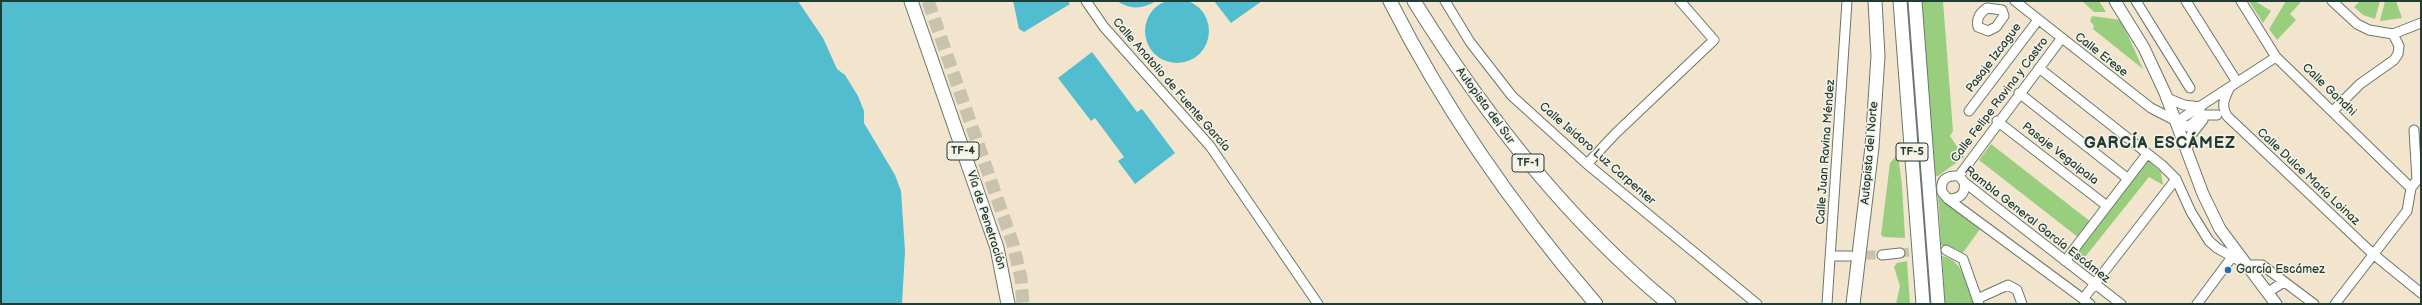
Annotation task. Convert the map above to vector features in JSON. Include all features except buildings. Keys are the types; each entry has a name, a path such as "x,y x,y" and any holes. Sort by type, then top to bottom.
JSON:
{"highway":[{"name":"Vía de Penetración","path":"910,1 997,248 1008,304"},
{"name":"TF-1","path":"1390,1 1411,42 1457,119 1552,252 1596,304"},
{"name":"Autopista del Sur","path":"1414,1 1479,102 1535,172 1608,250 1669,304"},
{"name":"Autopista del Norte","path":"1853,304 1872,147 1878,56 1875,1"},
{"name":"TF-5","path":"1900,1 1923,304"},
{"path":"1915,1 1938,304"}],"main road":[{"path":"2115,1 2144,48 2167,98 2203,194 2220,229 2276,304"}],"street":[{"name":"Calle Anatolio de Fuente García","path":"1086,1 1104,27 1210,146 1318,304"},
{"name":"Calle Isidoro Luz Carpenter","path":"1445,1 1470,42 1512,96 1587,164 1757,304"},
{"path":"1587,164 1614,134 1714,40 1680,1"},
{"name":"Calle Juan Ravina Méndez","path":"1827,304 1847,1"},
{"name":"Calle Erese","path":"2015,1 2061,39 2151,108 2176,122"},
{"path":"2136,1 2190,88"},
{"path":"2186,1 2237,82"},
{"name":"Calle Gandhi","path":"2241,1 2276,57 2411,188"},
{"path":"2332,1 2357,24 2369,30 2394,34 2421,24"},
{"name":"Pasaje Izcague","path":"1969,111 2038,20"},
{"path":"2333,111 2360,84 2394,60 2398,54 2399,46 2394,34"},
{"name":"Calle Felipe Ravina y Castro","path":"1961,179 1998,121 2061,39"},
{"path":"2176,122 2276,57"},
{"path":"2039,68 2176,179 2192,212 2209,241 2232,257 2247,265 2262,266 2314,304"},
{"path":"2227,116 2224,111 2223,101 2228,89"},
{"path":"2019,93 2127,178"},
{"path":"2167,98 2184,105 2201,107"},
{"path":"2176,122 2188,127 2202,115 2227,116"},
{"path":"2186,151 2192,135 2200,122 2208,117 2217,115"},
{"name":"Calle Dulce María Loinaz","path":"2227,116 2373,254 2421,293"},
{"name":"Pasaje Vegaipala","path":"1998,121 2107,206"},
{"path":"2335,304 2407,211 2411,188 2417,180 2414,130"},
{"path":"2065,262 2127,178 2147,154"},
{"name":"Rambla General García Escámez","path":"1948,199 1942,192 1941,185 1945,178 1951,175 1961,179 2094,285 2121,304"},
{"path":"1948,199 1956,199 1962,195 1965,188 1961,179"},
{"path":"1948,199 2082,301 2176,179"},
{"path":"1946,250 1963,259 1978,301 2008,285 2017,290 2022,304"},
{"path":"1882,255 1900,253"},
{"path":"1831,256 1850,256"},
{"path":"2197,304 2232,257"},
{"path":"2268,292 2284,282"}],"green space":[{"path":"1922,1 1943,1 1953,131 1950,136 1964,157 1938,176 1934,176"},
{"path":"2082,1 2099,1 2106,12 2094,12"},
{"path":"2249,1 2255,1 2271,11 2263,23"},
{"path":"2286,1 2302,1 2290,14 2296,20 2277,40 2269,29"},
{"path":"2360,1 2380,1 2375,19 2363,15 2354,7"},
{"path":"2385,1 2396,1 2402,18 2380,21"},
{"path":"2092,16 2121,20 2143,69 2093,29 2094,26 2090,21"},
{"path":"1991,144 2091,222 2079,238 1979,160"},
{"path":"1898,154 1902,185 1905,238 1884,237 1881,235 1890,163"},
{"path":"2147,160 2161,172 2163,185 2149,177 2081,262 2073,255"},
{"path":"1938,194 1980,229 1962,254 1957,249 1941,245"},
{"path":"1942,256 1955,262 1960,268 1967,282 1974,304 1945,304"},
{"path":"1907,261 1910,304 1896,304 1900,286 1894,267 1897,263"}],"water":[{"path":"1177,-1 1189,2 1200,8 1206,19 1209,31 1206,43 1200,54 1189,60 1177,63 1165,60 1154,54 1148,43 1145,31 1148,19 1154,8 1165,2"},
{"path":"1,1 798,1 823,38 837,69 845,75 858,96 864,111 864,123 895,175 901,191 905,251 902,304 1,304"},
{"path":"1013,1 1068,1 1070,4 1024,32 1019,29"},
{"path":"1117,1 1156,1 1146,6 1132,7"},
{"path":"1214,1 1262,1 1231,23"},
{"path":"1092,52 1137,112 1142,109 1175,153 1135,184 1118,161 1124,157 1095,118 1091,121 1058,78"}],"tunnel":[{"path":"928,1 1013,244 1021,278 1023,304"},
{"path":"1900,253 1938,250"},
{"path":"1853,255 1882,255"}],"place":[{"name":"García Escámez","path":"2228,270"}],"district":[{"name":"GARCÍA ESCÁMEZ","path":"2160,144"}]}
